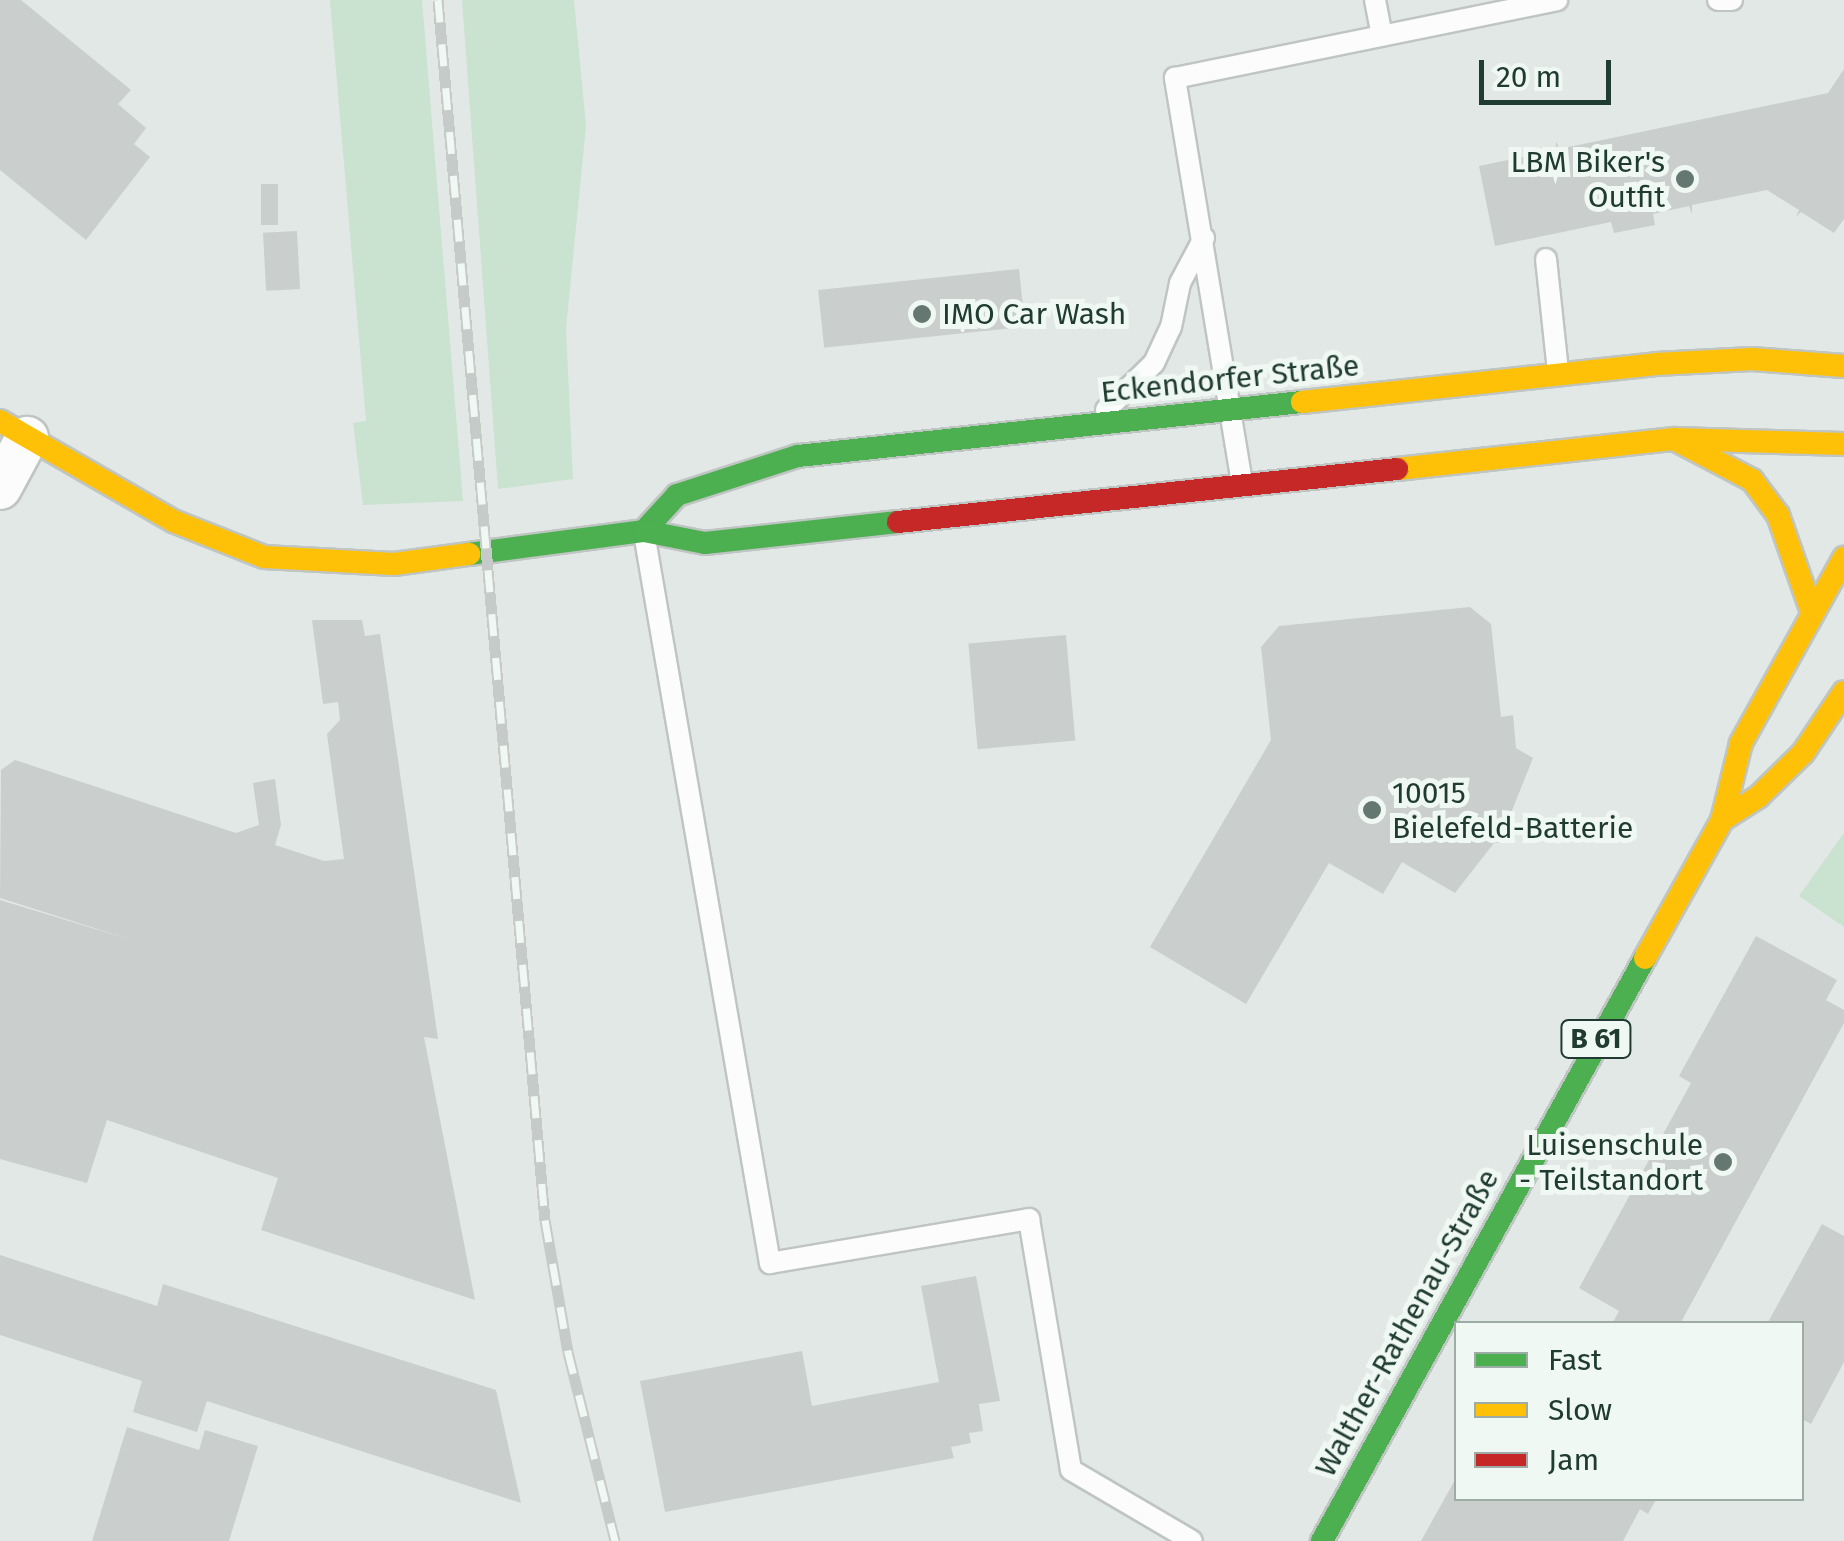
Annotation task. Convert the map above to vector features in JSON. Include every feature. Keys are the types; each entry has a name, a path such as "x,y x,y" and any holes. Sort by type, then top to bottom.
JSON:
{"main road":[{"name":"Eckendorfer Straße","path":"644,531 677,494 735,471 798,456 1558,373 1752,360 1844,366"},
{"path":"14,429 174,521 264,557 394,564 644,531 705,542 1674,439 1844,444"},
{"path":"1674,439 1752,480 1786,531 1812,612"},
{"name":"Walther-Rathenau-Straße","path":"1322,1541 1722,820 1741,743 1844,558"},
{"name":"Walther-Rathenau-Straße","path":"1722,820 1758,797 1803,753 1844,692"}],"street":[{"path":"0,488 14,429"}],"lane":[{"path":"1375,0 1382,34"},
{"path":"1242,483 1175,78 1557,0"},
{"path":"1718,0 1732,0"},
{"path":"1075,427 1114,406 1154,363 1172,328 1180,282 1204,238"},
{"path":"1546,259 1558,373"},
{"path":"644,531 770,1263 1029,1219 1071,1470 1192,1541"}],"green space":[{"path":"330,0 422,0 463,501 363,505 353,423 366,421"},
{"path":"462,0 574,0 586,126 566,329 573,479 498,489"},
{"path":"1844,833 1844,927 1799,896"}],"building":[{"path":"0,0 21,0 131,90 118,104 146,128 134,144 150,157 86,240 0,170"},
{"path":"1844,69 1844,219 1834,233 1801,212 1796,217 1799,210 1767,190 1692,205 1692,214 1689,206 1653,214 1655,225 1614,233 1611,222 1495,246 1479,166 1556,150 1556,141 1559,149 1828,93"},
{"path":"261,184 278,184 278,225 261,225"},
{"path":"297,231 300,289 266,291 263,233"},
{"name":"IMO Car Wash","path":"1019,269 1025,327 824,348 818,290"},
{"name":"10015 Bielefeld-Batterie","path":"1470,607 1491,624 1501,717 1513,715 1516,748 1533,758 1509,818 1517,833 1511,842 1494,843 1455,893 1402,862 1383,894 1329,863 1246,1004 1150,947 1271,740 1261,647 1279,626"},
{"path":"312,620 362,620 365,636 380,634 438,1039 424,1037 475,1300 261,1230 278,1178 107,1120 87,1183 0,1159 0,900 135,941 0,898 1,770 15,760 236,833 259,825 253,783 275,779 281,825 275,845 324,861 344,859 327,734 340,720 338,702 323,704"},
{"path":"1066,635 1075,741 978,749 968,644"},
{"path":"1756,936 1837,980 1826,1000 1844,1010 1844,1023 1682,1321 1614,1321 1619,1311 1579,1288 1691,1083 1679,1076"},
{"path":"1822,1224 1844,1236 1844,1362 1811,1424 1804,1420 1804,1321 1769,1321"},
{"path":"0,1255 157,1306 163,1284 496,1390 521,1503 207,1401 197,1432 133,1412 142,1381 0,1335"},
{"path":"976,1276 1000,1401 979,1404 983,1431 969,1433 971,1443 951,1447 954,1458 665,1512 640,1381 802,1351 812,1406 939,1382 921,1286"},
{"path":"127,1427 199,1450 205,1430 258,1446 229,1541 92,1541"},
{"path":"1454,1482 1454,1501 1655,1501 1648,1514 1640,1509 1623,1541 1421,1541"}],"railway":[{"path":"438,0 545,1220 568,1352 615,1541"}],"traffic: fast":[{"path":"644,531 677,495 798,456 1302,402"},
{"path":"469,554 644,531 705,543 898,522"},
{"path":"1322,1541 1645,958"}],"traffic: slow":[{"path":"1302,402 1656,364 1752,359 1844,366"},
{"path":"0,421 173,521 264,557 394,564 469,554"},
{"path":"1397,469 1674,439 1844,444"},
{"path":"1674,439 1752,480 1778,515 1812,612"},
{"path":"1645,958 1722,820 1741,743 1844,558"},
{"path":"1722,820 1758,797 1803,753 1844,692"}],"traffic: jam":[{"path":"898,522 1397,469"}],"place":[{"name":"LBM Biker's Outfit","path":"1685,179"},
{"name":"IMO Car Wash","path":"922,314"},
{"name":"10015 Bielefeld-Batterie","path":"1372,810"},
{"name":"Luisenschule - Teilstandort","path":"1723,1162"}]}
